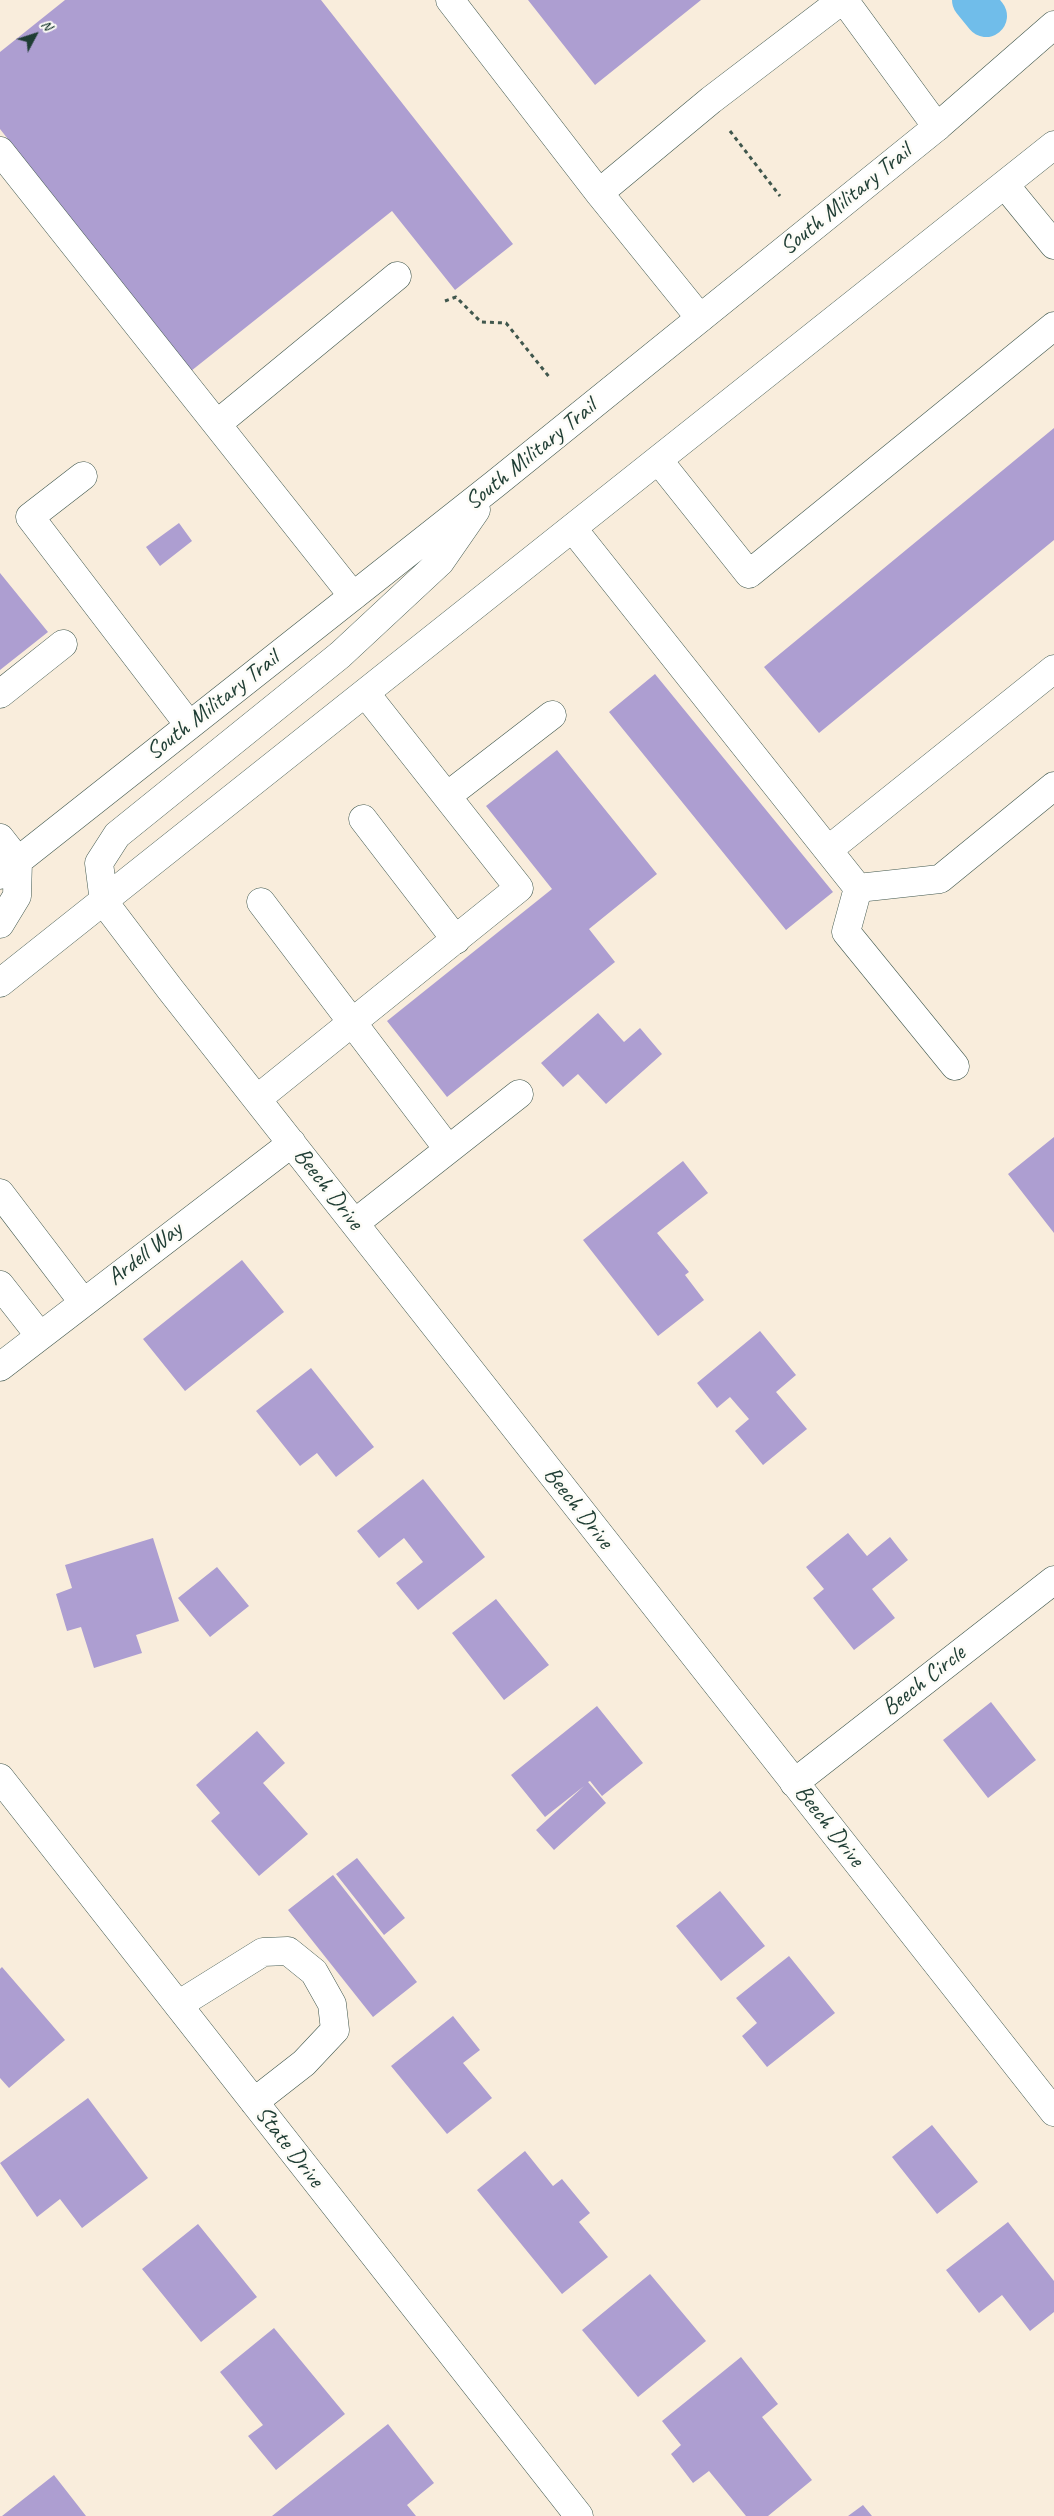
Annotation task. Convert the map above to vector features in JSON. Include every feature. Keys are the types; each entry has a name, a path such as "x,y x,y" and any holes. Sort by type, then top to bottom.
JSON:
{"main road":[{"path":"450,0 700,318"},
{"path":"600,193 711,100 843,0 937,127"},
{"name":"South Military Trail","path":"9,868 494,484 937,127 1054,25"},
{"path":"0,983 366,694 1054,145"},
{"path":"0,151 353,596"},
{"path":"1005,185 1054,245"},
{"path":"217,424 397,276"},
{"path":"659,461 749,574 1054,326"},
{"path":"83,476 30,517 189,725"},
{"path":"104,902 100,863 117,835 340,655 440,562 494,484"},
{"path":"573,529 858,888"},
{"path":"0,694 63,644"},
{"path":"828,850 1054,669"},
{"path":"257,1099 519,888 366,694"},
{"path":"447,796 552,715"},
{"path":"858,888 940,880 1054,786"},
{"path":"363,819 456,940"},
{"path":"0,838 17,896 0,924"},
{"path":"858,888 846,932 955,1066"},
{"name":"Beech Drive","path":"104,902 1054,2112"},
{"path":"261,902 448,1150"},
{"path":"355,1223 520,1094"},
{"name":"Ardell Way","path":"0,1367 292,1143"},
{"path":"0,1193 83,1302"},
{"path":"0,1285 40,1336"},
{"name":"Beech Circle","path":"794,1782 1054,1580"},
{"name":"State Drive","path":"0,1778 579,2516"},
{"path":"178,2006 263,1952 288,1950 314,1972 332,2004 334,2030 304,2063 254,2102"}],"path":[{"path":"727,126 780,196"},
{"path":"445,301 456,297 481,322 506,323 550,378"}],"building":[{"path":"65,0 321,0 513,244 455,290 392,211 191,371 0,129 0,52"},
{"path":"528,0 701,0 595,85"},
{"path":"1054,428 1054,540 819,733 764,667"},
{"path":"179,523 192,541 160,566 146,547"},
{"path":"0,573 48,632 0,670"},
{"path":"655,674 833,892 786,930 609,712"},
{"path":"557,750 657,874 589,929 615,962 447,1097 387,1021 552,889 486,806"},
{"path":"598,1013 624,1042 640,1028 662,1054 606,1104 578,1074 563,1087 541,1063"},
{"path":"1054,1137 1054,1233 1008,1174"},
{"path":"683,1161 708,1193 657,1233 689,1272 685,1275 704,1300 658,1336 583,1240"},
{"path":"242,1260 284,1312 185,1391 143,1339"},
{"path":"760,1331 796,1375 776,1392 807,1429 763,1465 735,1431 749,1419 730,1397 717,1408 697,1383"},
{"path":"311,1368 374,1447 336,1477 317,1453 300,1466 256,1411"},
{"path":"423,1479 485,1557 418,1610 396,1583 423,1562 404,1538 379,1558 357,1531"},
{"path":"848,1533 867,1556 890,1537 908,1560 872,1589 895,1618 854,1650 813,1598 824,1589 806,1567"},
{"path":"153,1538 179,1621 136,1635 142,1653 94,1668 81,1627 67,1631 56,1594 72,1588 65,1565"},
{"path":"217,1567 249,1606 210,1637 178,1598"},
{"path":"496,1599 549,1665 504,1700 452,1633"},
{"path":"991,1702 1036,1760 988,1798 943,1740"},
{"path":"597,1706 643,1763 602,1796 590,1781 588,1782 606,1803 554,1850 536,1830 584,1786 545,1817 511,1775"},
{"path":"257,1731 285,1763 263,1783 308,1834 259,1876 211,1821 220,1813 196,1785"},
{"path":"357,1858 405,1918 384,1935 336,1874"},
{"path":"333,1875 417,1982 373,2017 288,1910"},
{"path":"720,1891 765,1946 721,1981 676,1926"},
{"path":"789,1956 835,2013 767,2067 742,2036 757,2023 736,1998"},
{"path":"2,1967 65,2040 9,2088 0,2078 0,1969"},
{"path":"453,2016 480,2050 463,2063 492,2098 447,2134 391,2066"},
{"path":"88,2098 148,2178 82,2228 60,2199 37,2217 0,2163"},
{"path":"932,2125 978,2182 937,2214 892,2157"},
{"path":"525,2151 553,2186 562,2179 590,2213 579,2222 608,2257 562,2294 477,2190"},
{"path":"1008,2222 1054,2281 1054,2312 1030,2331 1002,2295 979,2313 946,2270"},
{"path":"198,2224 257,2297 201,2342 142,2269"},
{"path":"650,2274 706,2341 638,2397 582,2330"},
{"path":"274,2328 345,2414 276,2470 248,2436 263,2425 220,2372"},
{"path":"741,2357 778,2404 762,2417 812,2480 768,2516 746,2516 709,2471 693,2483 671,2454 681,2445 662,2421"},
{"path":"388,2424 434,2483 407,2505 416,2516 272,2516"},
{"path":"54,2475 86,2516 2,2516"},
{"path":"863,2505 872,2516 848,2516"}],"waterway":[{"path":"973,0 986,16"}]}
